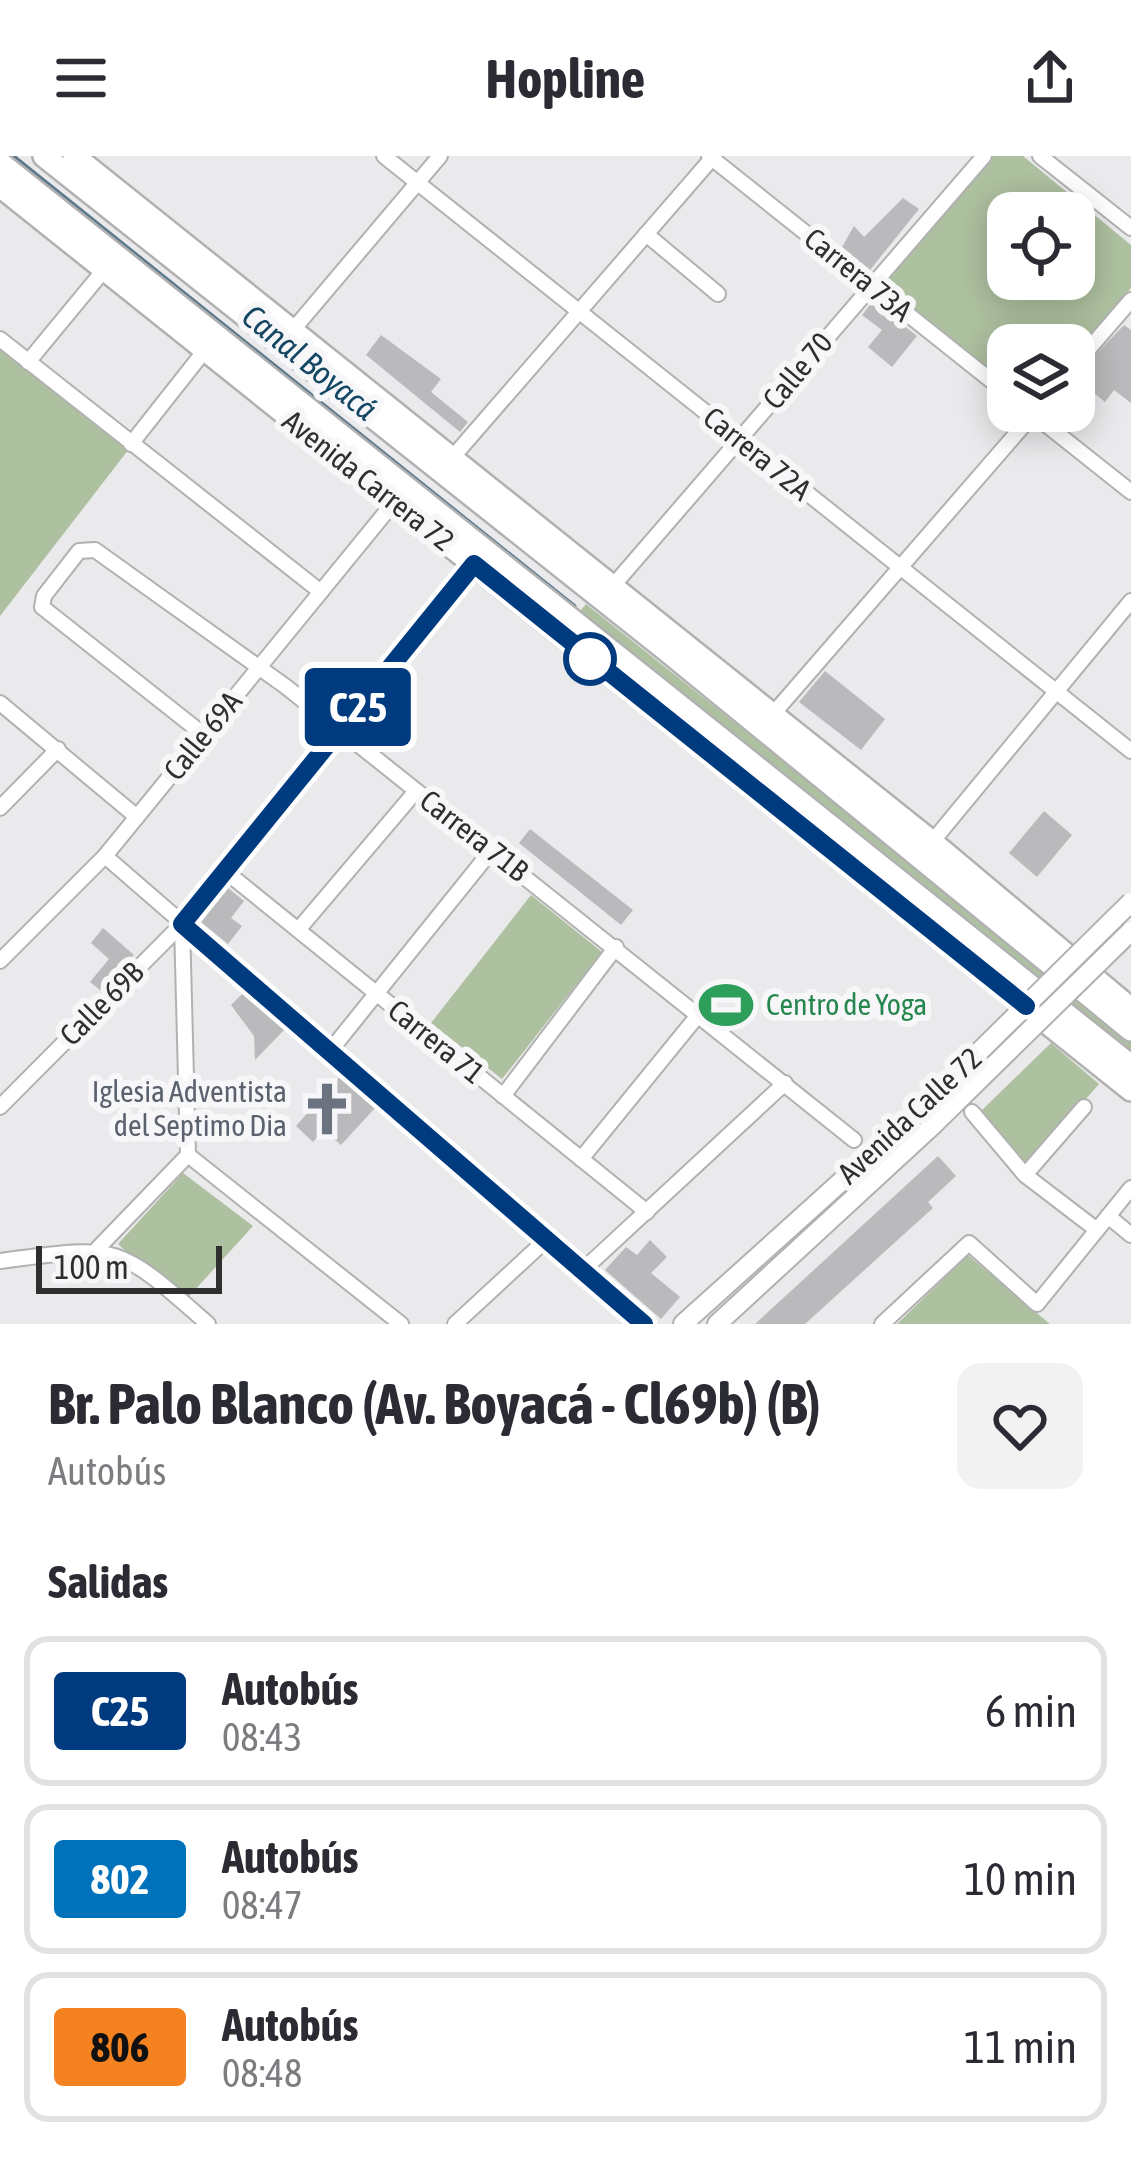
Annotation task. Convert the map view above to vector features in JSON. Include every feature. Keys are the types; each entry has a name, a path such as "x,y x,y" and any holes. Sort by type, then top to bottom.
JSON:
{"highway":[{"name":"Avenida Carrera 72","path":"44,156 794,754 1131,1030"},
{"path":"74,156 869,791 1131,1009"},
{"name":"Avenida Carrera 72","path":"0,163 1131,1066"},
{"name":"Avenida Carrera 72","path":"0,186 1131,1090"},
{"path":"146,278 154,310"},
{"path":"494,516 543,531"},
{"path":"474,564 511,572"},
{"path":"733,749 763,797"},
{"path":"794,754 838,767"},
{"path":"869,791 883,826"},
{"path":"887,896 935,910"}],"main road":[{"name":"Avenida Calle 72","path":"682,1324 924,1121 1131,902"},
{"name":"Avenida Calle 72","path":"717,1324 924,1121 1131,931"}],"street":[{"name":"Carrera 72A","path":"384,156 1131,751"},
{"path":"292,331 440,156"},
{"name":"Calle 70","path":"612,587 984,156"},
{"path":"1040,156 1131,228"},
{"path":"452,458 711,157"},
{"name":"Carrera 73A","path":"711,157 987,377"},
{"path":"646,234 718,294"},
{"path":"28,362 104,270"},
{"path":"1095,342 1131,300"},
{"path":"0,339 321,592"},
{"path":"131,444 199,359"},
{"path":"772,714 1016,432"},
{"path":"1058,432 1131,492"},
{"name":"Calle 69A","path":"0,961 105,856 395,501"},
{"name":"Carrera 71B","path":"204,735 45,611 41,602 84,548 95,550 340,730 854,1140"},
{"name":"Calle 69B","path":"0,1107 182,924 474,564"},
{"path":"932,842 1131,601"},
{"path":"0,703 137,817"},
{"path":"0,808 58,748"},
{"path":"298,930 416,791"},
{"path":"330,1051 491,851"},
{"path":"105,856 645,1324"},
{"name":"Carrera 71","path":"225,871 647,1212"},
{"path":"98,1248 188,1155 182,924"},
{"path":"503,1096 616,947"},
{"path":"581,1159 698,1014"},
{"path":"583,1270 785,1083"},
{"path":"1025,1175 1084,1107"},
{"path":"972,1112 1025,1175 1096,1231"},
{"path":"188,1155 400,1324"},
{"path":"882,1324 969,1243 1037,1304 1131,1188"},
{"path":"1108,1216 1131,1235"},
{"path":"455,1324 547,1239"},
{"path":"0,1261 98,1248 129,1258 208,1324"}],"green space":[{"path":"988,156 1023,156 1067,192 987,192 987,300 1095,300 1095,215 1131,245 1131,288 1095,332 1095,324 987,324 987,371 883,284"},
{"path":"0,348 129,449 0,616"},
{"path":"586,604 1131,1039 1131,1056 576,616"},
{"path":"531,895 602,952 502,1079 431,1023"},
{"path":"1051,1043 1099,1084 1026,1166 981,1111"},
{"path":"183,1173 253,1226 183,1303 118,1244"},
{"path":"968,1255 1050,1324 897,1324"}],"building":[{"path":"903,198 919,209 870,270 842,247 854,226 864,237"},
{"path":"873,301 917,336 892,367 868,347 882,330 862,315"},
{"path":"1124,325 1131,330 1131,403 1114,390 1105,402 1095,394 1095,355"},
{"path":"381,335 441,379 431,392 468,422 460,432 366,355"},
{"path":"825,671 885,719 861,750 799,702"},
{"path":"1044,811 1072,835 1037,877 1009,853"},
{"path":"530,829 633,910 621,925 519,843"},
{"path":"227,887 244,901 231,918 242,926 228,944 201,922"},
{"path":"103,928 134,955 100,990 90,982 109,959 91,943"},
{"path":"244,992 286,1028 255,1060 254,1036 231,1005"},
{"path":"341,1075 375,1108 341,1145 324,1130 313,1142 296,1126"},
{"path":"938,1156 956,1176 928,1202 933,1208 805,1324 755,1324"},
{"path":"650,1240 667,1257 651,1273 680,1297 661,1319 605,1270 626,1247 637,1255"}],"waterway":[{"name":"Canal Boyacá","path":"14,156 575,606"}],"bus line":[{"name":"C25","path":"644,1324 182,924 474,564 1026,1006"}],"place":[{"name":"Centro de Yoga","path":"726,1005"},
{"name":"Iglesia Adventista del Septimo Dia","path":"327,1109"}]}
